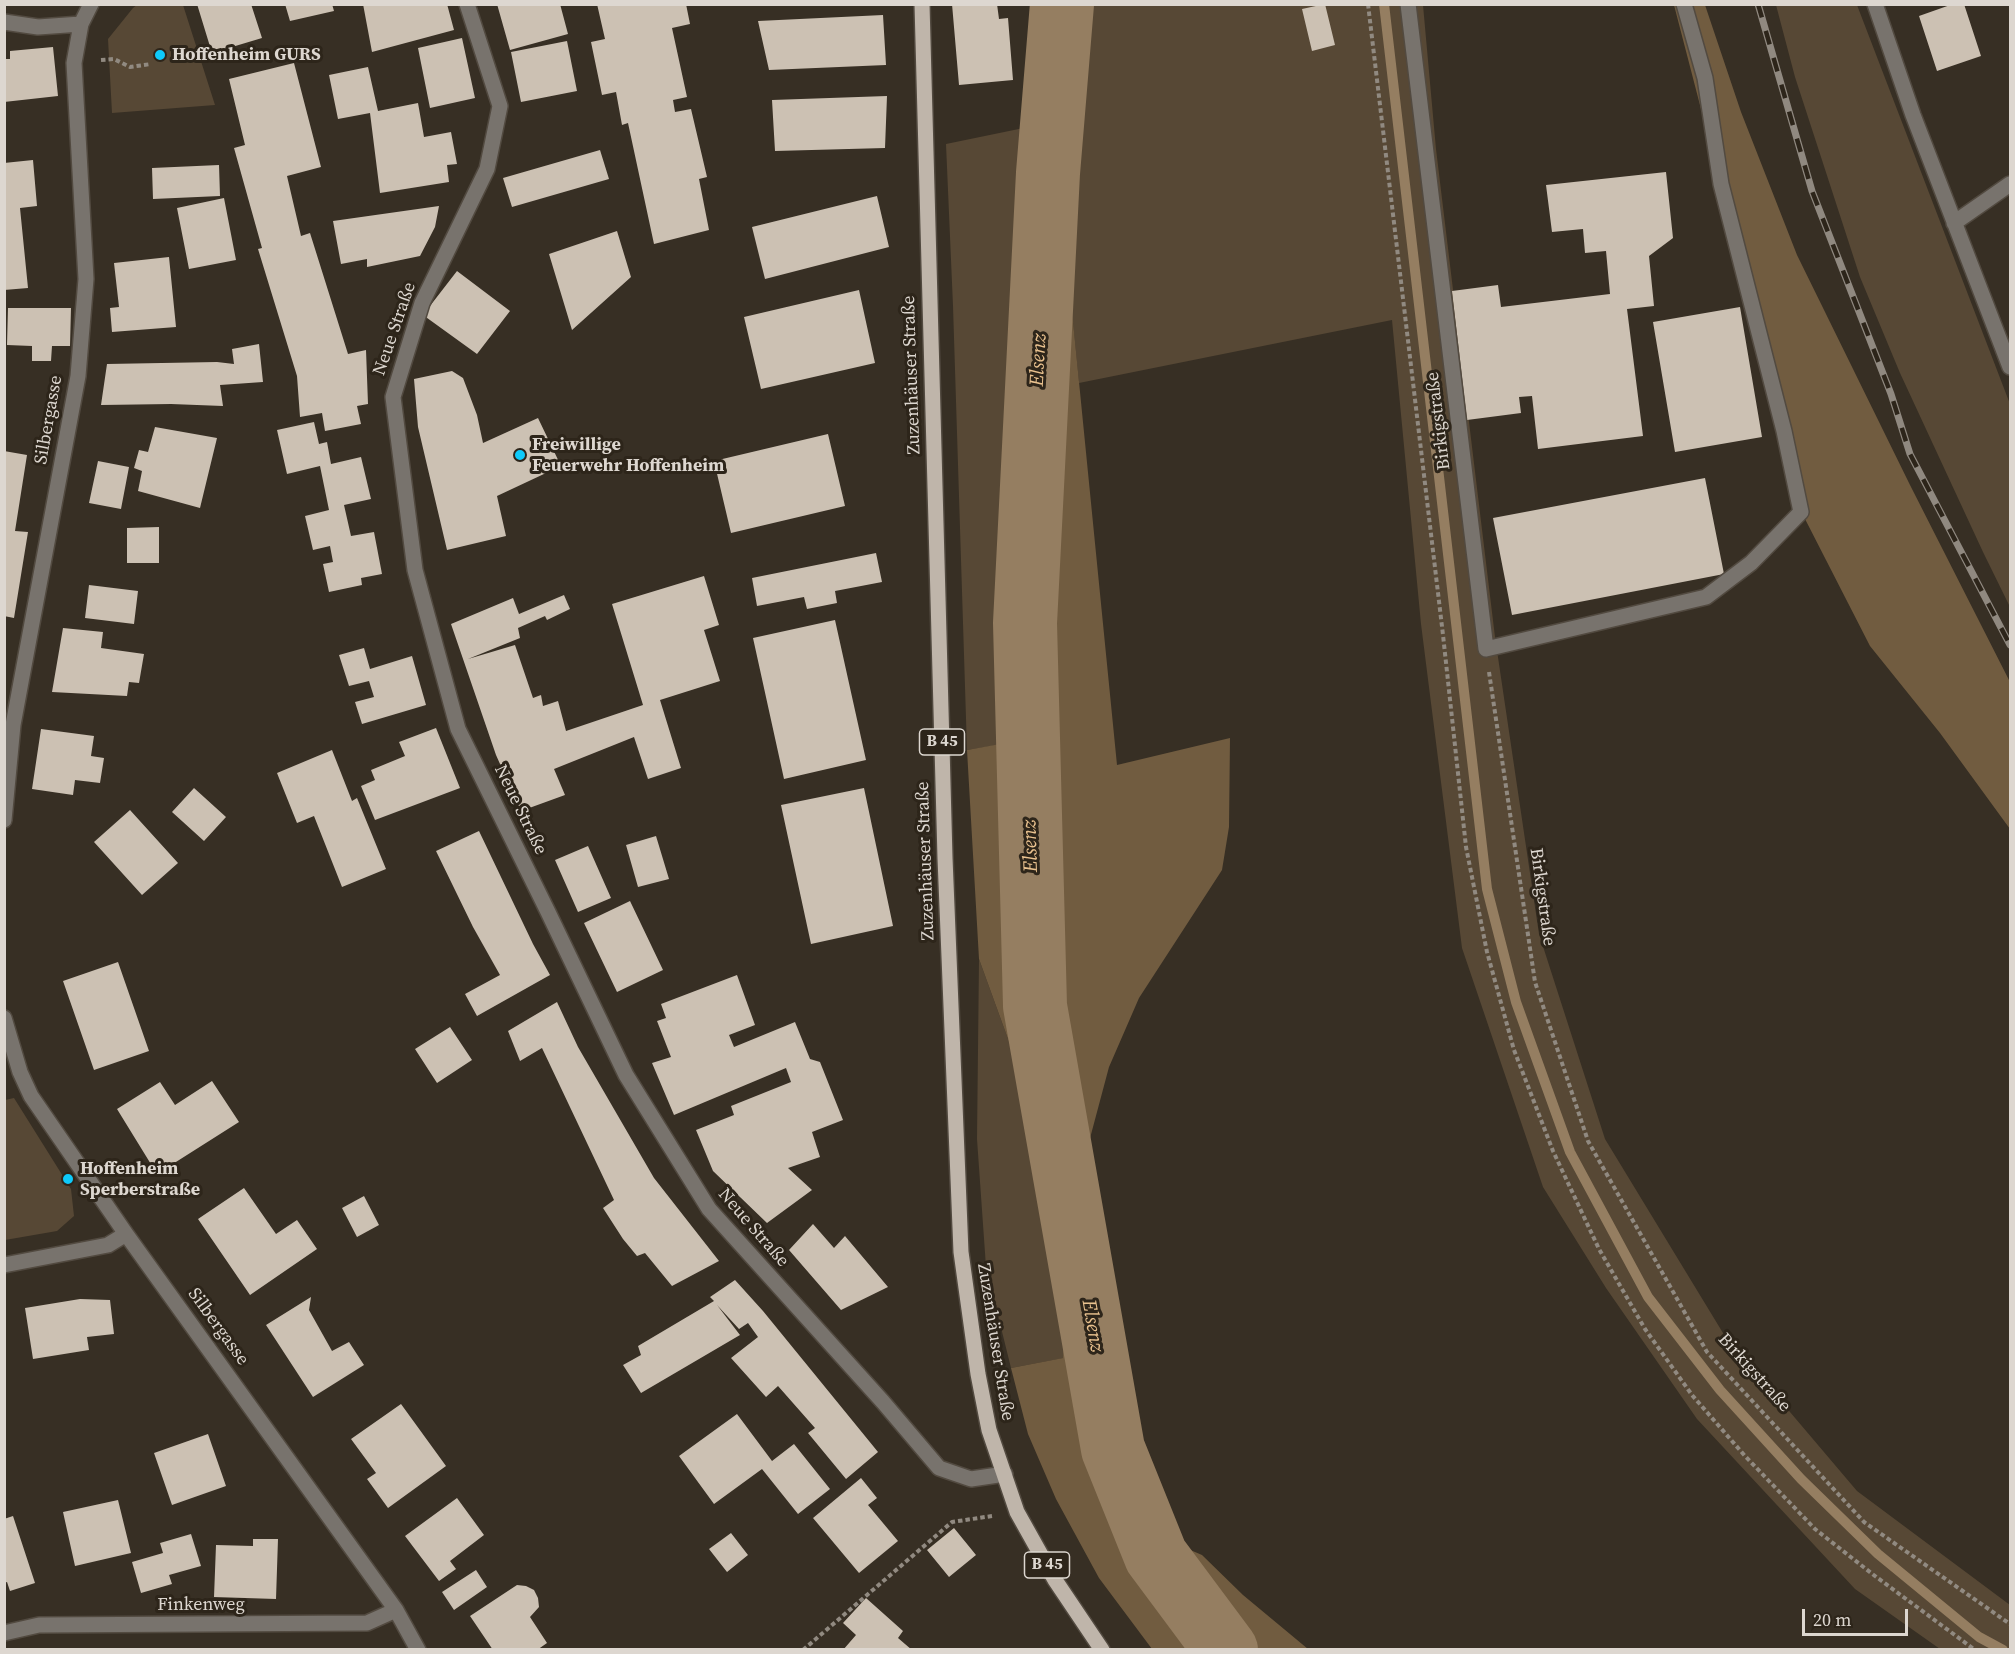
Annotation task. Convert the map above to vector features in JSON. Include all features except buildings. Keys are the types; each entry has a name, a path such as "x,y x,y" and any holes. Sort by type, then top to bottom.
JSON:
{"main road":[{"name":"Zuzenhäuser Straße","path":"921,4 945,858 962,1252 978,1374 989,1430 1017,1512 1055,1580 1102,1650"}],"street":[{"name":"Silbergasse","path":"4,820 13,725 78,376 86,279 74,63 81,24 91,4"},
{"name":"Neue Straße","path":"467,4 501,106 487,169 422,303 393,397 415,570 458,729 626,1075 709,1209 883,1402 939,1468 971,1479 1005,1474"},
{"name":"Birkigstraße","path":"1408,4 1486,649"},
{"path":"1486,649 1706,597 1751,563 1801,512 1781,420 1721,184 1705,78 1684,4"},
{"path":"1875,4 1913,115 2010,367"},
{"path":"4,22 38,27 81,24"},
{"path":"1954,223 2010,184"},
{"name":"Silbergasse","path":"4,1018 20,1072 32,1096 126,1233 396,1610 418,1650"},
{"path":"4,1265 108,1245 126,1233"},
{"name":"Finkenweg","path":"4,1633 39,1625 367,1623 396,1610"}],"path":[{"path":"1368,4 1466,847 1487,952 1514,1050 1553,1151 1599,1249 1645,1329 1692,1395 1745,1456 1815,1529 1975,1650"},
{"path":"74,63 114,59 130,67 151,64"},
{"name":"Birkigstraße","path":"1486,649 1535,982 1588,1141 1707,1352 1864,1522 2010,1624"},
{"path":"803,1650 952,1522 1017,1512"}],"shaded area":[{"path":"138,4 183,5 215,105 112,113 108,39"},
{"path":"1056,5 1070,5 1057,160 1117,765 1230,738 1229,827 1222,870 1139,998 1109,1067 1077,1187 1127,1452 1160,1537 1202,1555 1243,1595 1308,1649 1152,1649 1099,1578 1056,1499 1028,1434 1011,1368 1063,1358 1064,1321 1037,1119 979,959 967,750 1022,740 1026,501 1035,262 1043,124"},
{"path":"1070,5 1423,5 1436,149 1495,637 1539,934 1605,1139 1723,1333 1857,1491 2010,1605 2010,1649 1940,1649 1855,1589 1697,1419 1606,1288 1543,1187 1462,948 1421,624 1392,320 1079,383 1057,160"},
{"path":"1674,5 1705,5 1741,112 1797,255 2010,682 2010,829 1940,733 1870,646 1804,517 1716,127 1701,109"},
{"path":"1776,5 1857,5 2010,404 2010,607 1900,373 1860,277 1795,77"},
{"path":"1043,124 1029,432 1022,741 967,750 946,144"},
{"path":"979,959 1037,1119 1064,1321 1064,1358 1011,1368 986,1267 977,1139"},
{"path":"14,1098 71,1189 74,1216 57,1231 5,1240 5,1100"}],"waterway":[{"name":"Elsenz","path":"1062,4 1048,173 1025,623 1035,1006 1113,1449 1156,1556 1226,1650"},
{"path":"1384,4 1487,889 1516,1002 1570,1152 1648,1297 1720,1390 1801,1479 1878,1554 1979,1637 2003,1650"}],"railway":[{"path":"1758,4 1812,191 1891,394 1910,454 2010,645"}],"place":[{"name":"Hoffenheim GURS","path":"160,55"},
{"name":"Freiwillige Feuerwehr Hoffenheim","path":"520,455"},
{"name":"Hoffenheim Sperberstraße","path":"68,1179"}]}
